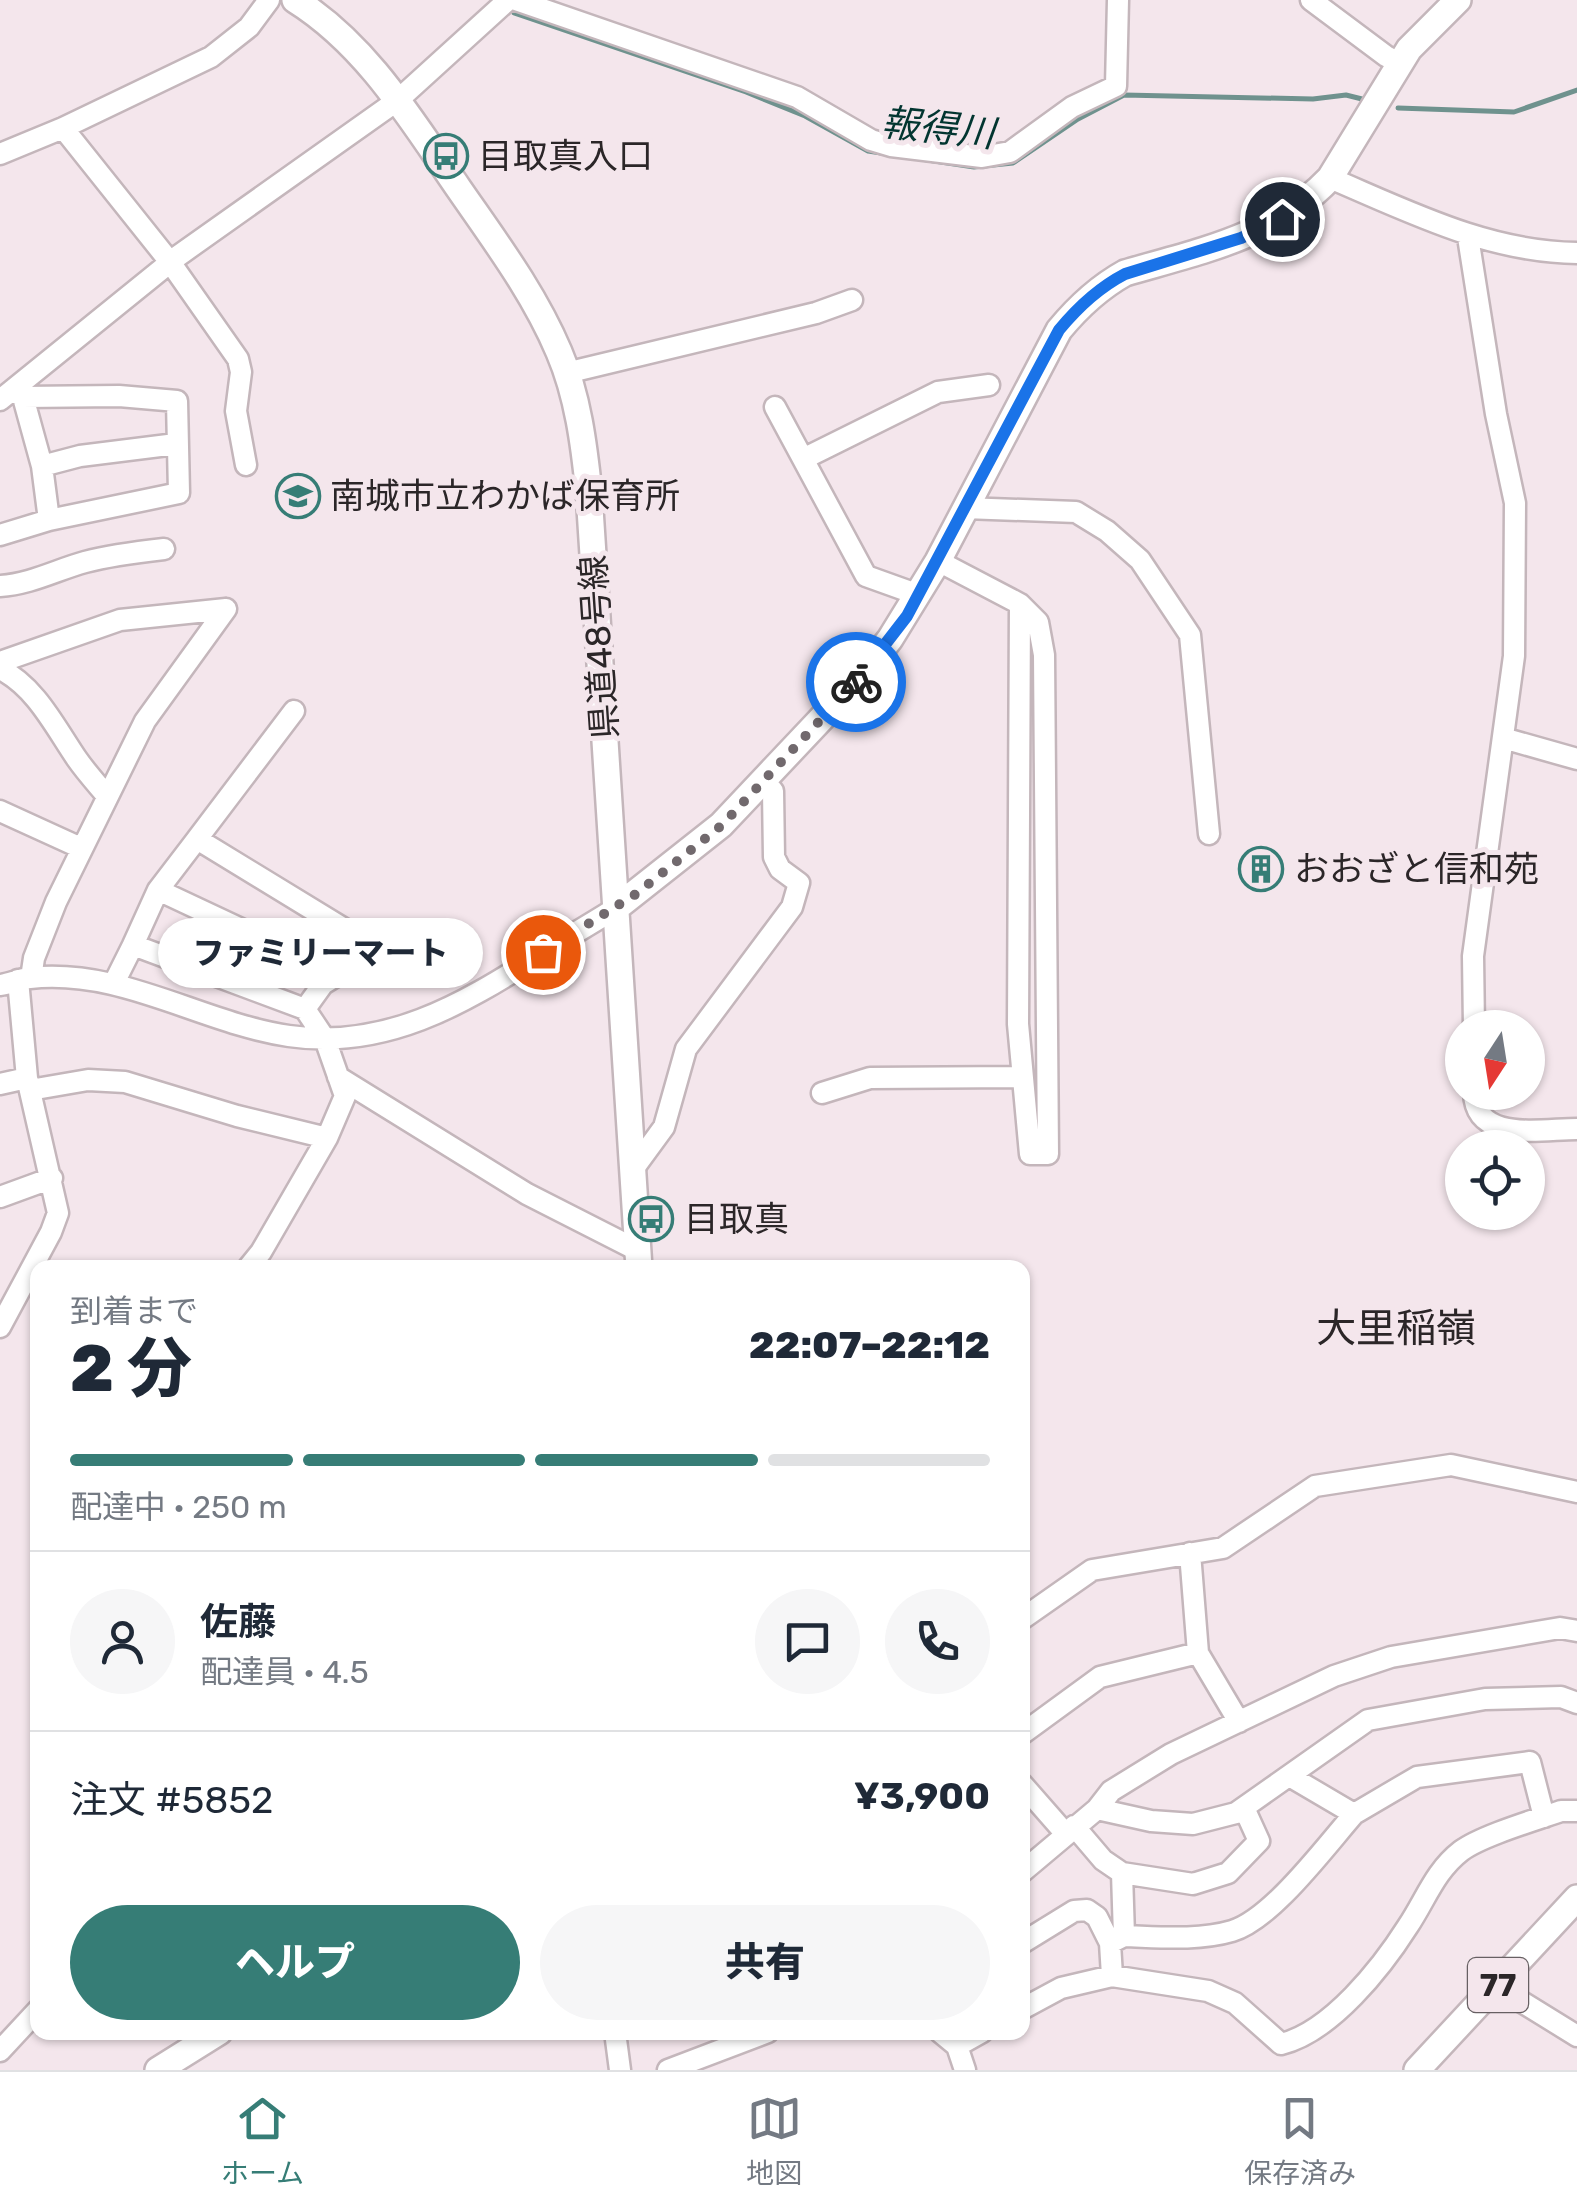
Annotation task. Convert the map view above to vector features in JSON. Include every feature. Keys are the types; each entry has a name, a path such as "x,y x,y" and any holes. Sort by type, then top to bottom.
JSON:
{"main road":[{"name":"県道48号線","path":"295,0 340,35 398,100 528,291 566,372 582,436 589,493 639,1259"},
{"path":"616,908 722,825 856,682 890,639 938,562 1059,330 1090,296 1125,274 1241,238 1282,219 1330,178 1399,62 1423,32 1458,0"},
{"name":"77","path":"1417,2070 1577,1898"},
{"path":"158,2070 206,2040"}],"street":[{"path":"0,154 211,57 249,27 269,0"},
{"path":"12,396 170,262 398,100 512,0 797,97 871,140 891,146 982,156 1010,152 1072,107 1116,86 1118,0"},
{"path":"1311,0 1399,62"},
{"path":"63,128 170,262 238,359 241,372 236,411 246,466"},
{"path":"1330,178 1468,236 1545,253 1577,254"},
{"path":"1468,236 1496,414 1515,503 1514,656 1473,956 1474,1010"},
{"path":"566,372 816,313 852,300"},
{"path":"803,459 938,392 989,385"},
{"path":"0,535 50,520 179,493 177,401 119,396 12,396"},
{"path":"12,396 42,466 50,520"},
{"path":"775,407 866,576 919,594"},
{"path":"42,466 80,456 176,444"},
{"path":"964,508 1076,512 1107,530 1140,560 1190,636 1209,834"},
{"path":"0,586 20,585 82,562 164,549"},
{"path":"938,562 1020,604 1038,622 1046,670 1048,1154 1030,1154 1018,1024 1020,604"},
{"path":"0,665 120,620 226,609 152,710 81,848 34,958 16,981 28,1084 58,1200 56,1224 36,1260"},
{"path":"0,665 16,677 52,720 107,796"},
{"path":"114,983 158,890 294,711"},
{"path":"1503,738 1577,759"},
{"path":"634,1168 664,1127 686,1049 797,895 799,883 780,869 774,857 773,792 763,781"},
{"path":"0,811 81,848"},
{"path":"197,839 346,930 365,958 323,984 305,1009"},
{"path":"158,890 274,944 323,984"},
{"path":"16,981 73,977 114,983 288,1036 325,1039 368,1035 423,1021 490,988 616,908"},
{"path":"132,945 305,1009 325,1039 346,1096 327,1138 254,1260"},
{"path":"338,1077 639,1259"},
{"path":"822,1093 870,1078 1023,1077"},
{"path":"0,1084 126,1082 327,1138"},
{"path":"1475,1110 1486,1124 1505,1129 1577,1130"},
{"path":"0,1196 52,1178"},
{"path":"0,1327 30,1272"},
{"path":"1030,1614 1092,1570 1223,1548 1316,1486 1451,1466 1577,1492"},
{"path":"1190,1554 1198,1654 1238,1722"},
{"path":"1030,1865 1097,1810 1110,1791 1172,1754 1334,1676 1391,1657 1560,1628 1577,1631"},
{"path":"1030,1728 1100,1677 1198,1654"},
{"path":"1097,1810 1151,1821 1193,1824 1244,1808 1368,1720 1485,1699 1561,1698 1577,1703"},
{"path":"1117,1940 1182,1938 1233,1931 1264,1914 1354,1814 1417,1777 1530,1762 1544,1816"},
{"path":"1291,1777 1354,1814"},
{"path":"1030,1792 1122,1873 1193,1884 1228,1874 1259,1841 1244,1808"},
{"path":"1030,2001 1061,1988 1112,1976 1208,1990 1236,2003 1281,2044 1293,2042 1326,2020 1368,1980 1408,1926 1438,1874 1464,1849 1561,1810 1577,1812"},
{"path":"1112,1976 1122,1873"},
{"path":"1030,1938 1074,1911 1087,1910 1117,1940"},
{"path":"1496,1986 1577,2036"},
{"path":"0,2051 30,2019"},
{"path":"617,2040 620,2070"},
{"path":"668,2070 747,2040"},
{"path":"950,2040 958,2046 966,2070"},
{"path":"958,2046 968,2040"}],"waterway":[{"name":"報得川","path":"514,13 746,92 805,116 868,151 974,167 1013,163 1078,119 1124,95 1313,99 1346,95 1362,99"},
{"name":"報得川","path":"1398,108 1514,112 1577,90"}],"way so far":[{"path":"543,952 636,894 722,825 856,682"}],"place":[{"name":"目取真入口","path":"446,156"},
{"name":"南城市立わかば保育所","path":"298,496"},
{"name":"おおざと信和苑","path":"1261,869"},
{"name":"ファミリーマート","path":"543,952"},
{"name":"目取真","path":"651,1219"}],"district":[{"name":"大里稲嶺","path":"1396,1328"}],"route":[{"path":"856,682 907,616 1059,330 1074,312 1108,282 1125,274 1241,238 1282,219"}]}
